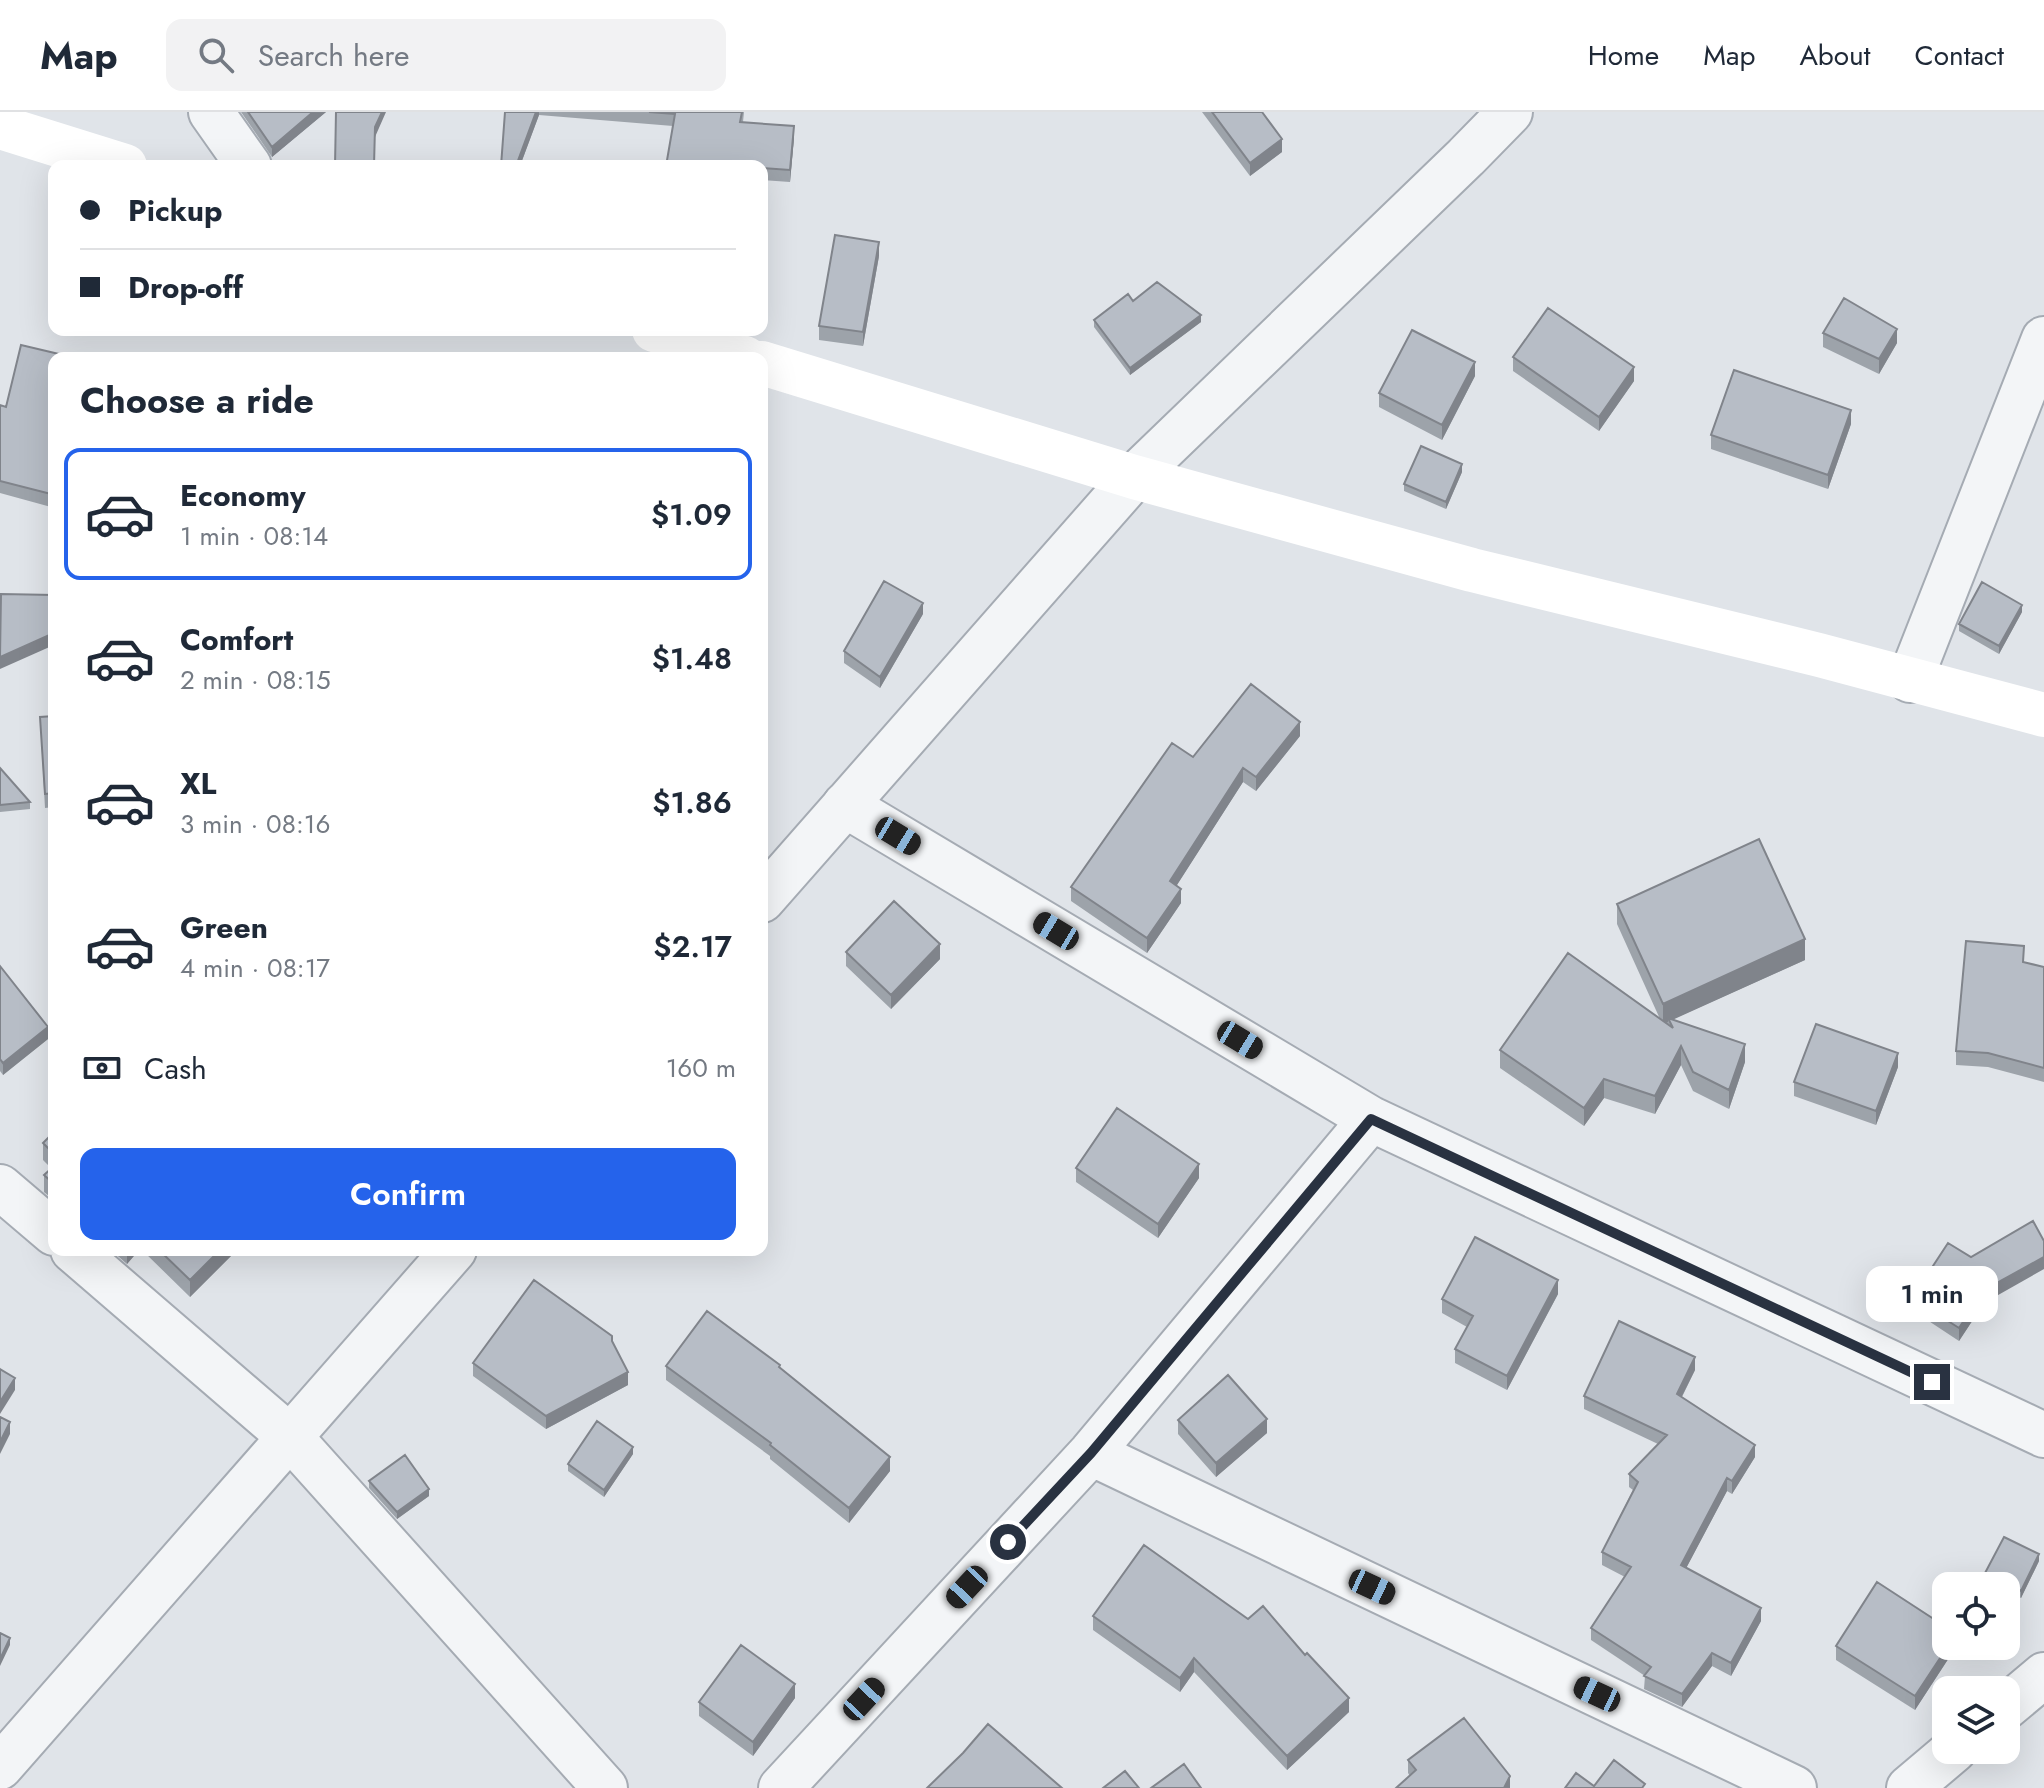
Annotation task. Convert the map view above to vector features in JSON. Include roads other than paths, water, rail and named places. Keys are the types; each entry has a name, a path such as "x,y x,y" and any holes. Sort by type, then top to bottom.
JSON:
{"main road":[{"path":"0,127 106,160"},
{"path":"674,336 726,352"},
{"path":"768,365 1134,477 1472,570 1819,655 2044,715"}],"street":[{"path":"211,112 245,160"},
{"path":"768,893 1134,477 1510,112"},
{"path":"1910,680 2044,339"},
{"path":"845,805 1371,1119 2044,1435"},
{"path":"781,1788 1091,1453 1371,1119"},
{"path":"0,1187 48,1228"},
{"path":"80,1256 290,1437 605,1788"},
{"path":"0,1767 449,1256"},
{"path":"1091,1453 1794,1788"},
{"path":"2020,1695 2044,1675"},
{"path":"1909,1788 1937,1764"}]}
